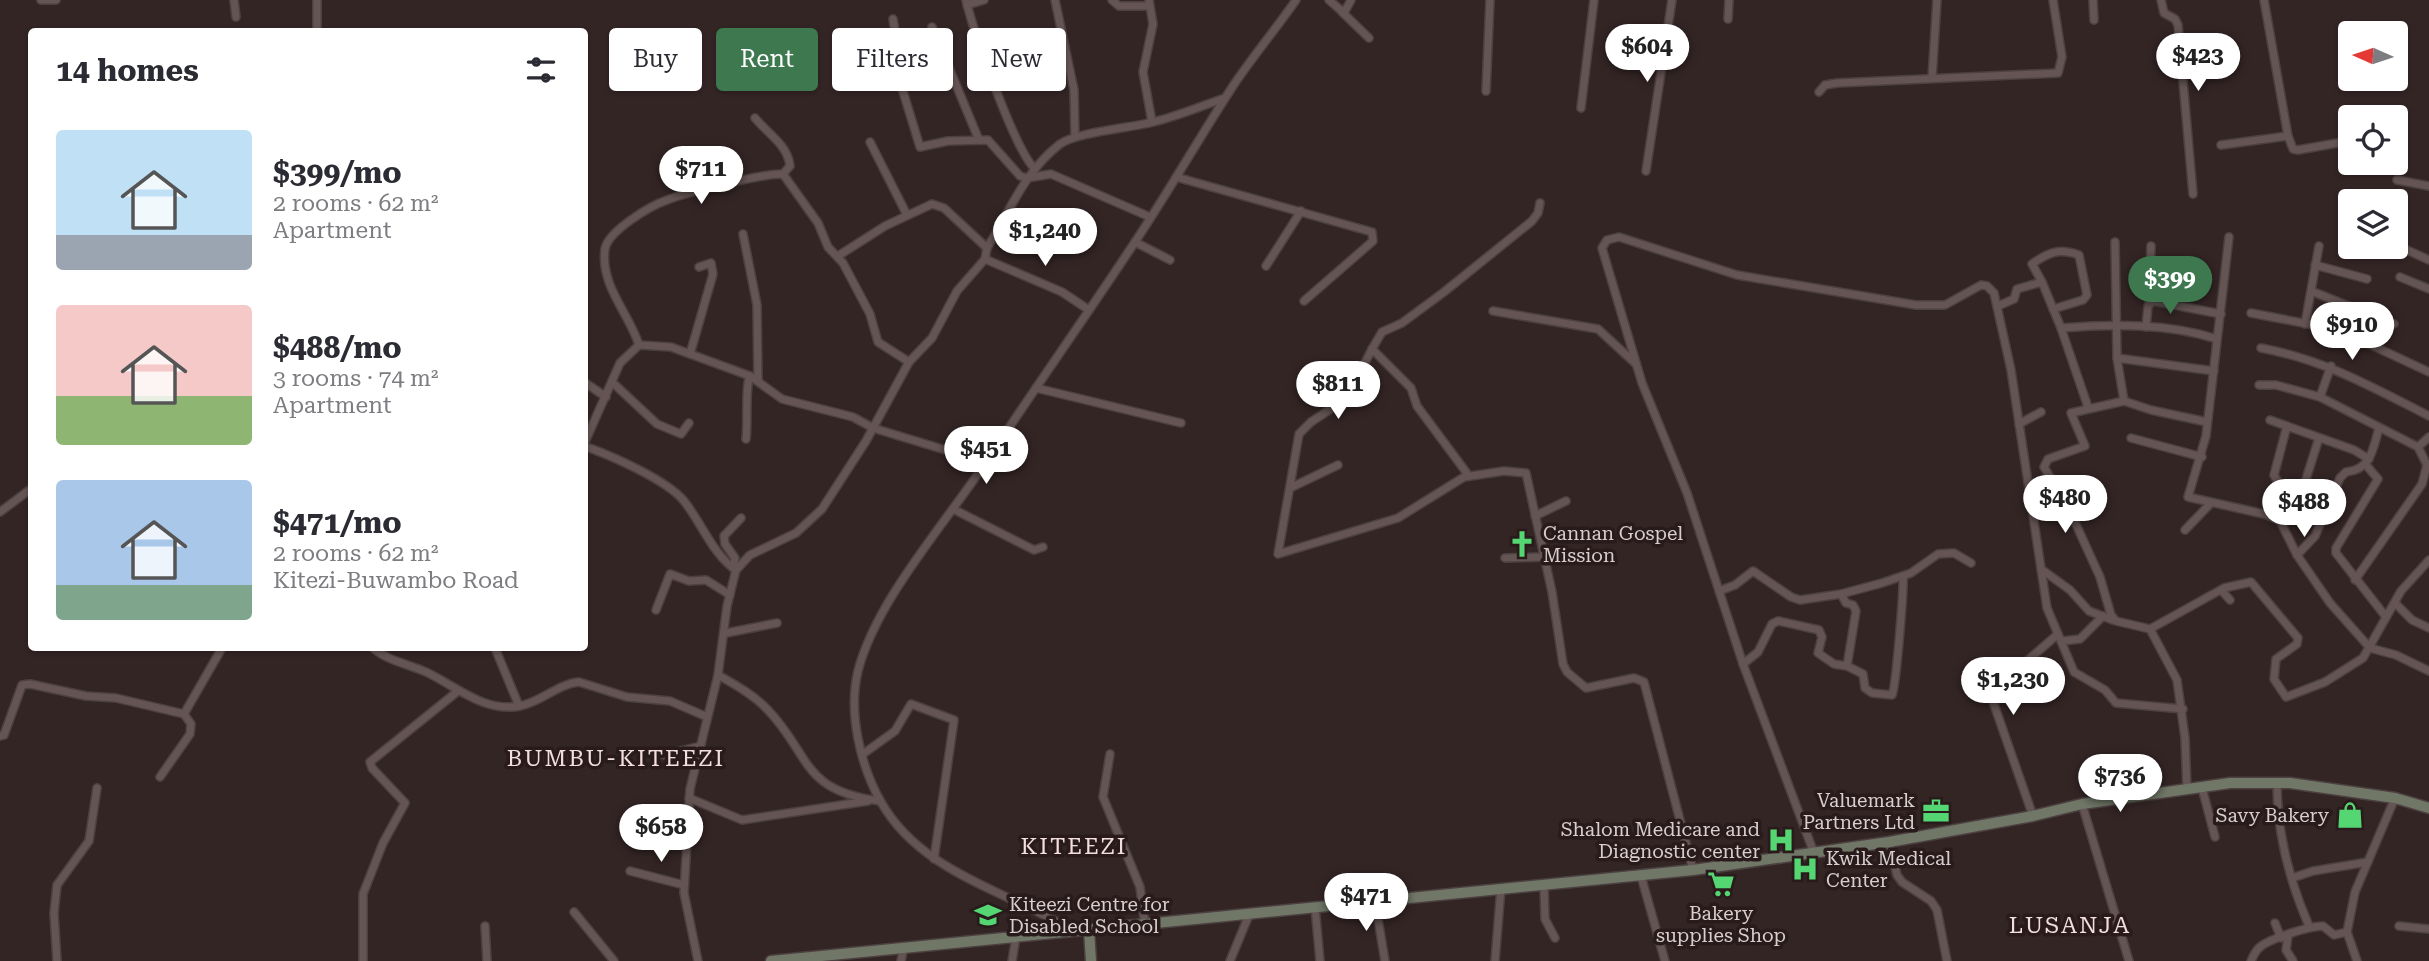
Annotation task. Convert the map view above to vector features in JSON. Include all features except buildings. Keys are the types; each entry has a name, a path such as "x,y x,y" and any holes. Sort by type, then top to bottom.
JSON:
{"street":[{"path":"41,0 56,0"},
{"path":"234,0 236,17"},
{"path":"317,0 317,27"},
{"path":"984,0 967,2 974,32 1019,144 1035,169"},
{"path":"1055,0 1074,90 1075,137"},
{"path":"1112,0 1119,6 1149,3 1153,24 1143,72 1152,122"},
{"path":"1074,932 934,859 909,840 877,801 863,754 856,719 855,692 866,647 903,581 1135,242 1225,98 1296,0"},
{"path":"1329,0 1369,38"},
{"path":"1342,12 1351,0"},
{"path":"1486,91 1490,0"},
{"path":"1581,108 1594,0"},
{"path":"1646,171 1672,0"},
{"path":"1728,19 1729,0"},
{"path":"1932,78 1937,0"},
{"path":"1819,92 1825,85 2058,73 2062,57 2053,0"},
{"path":"2093,0 2094,20"},
{"path":"2161,0 2164,13 2175,19 2178,25 2193,194"},
{"path":"2264,0 2288,136 2293,149 2338,143"},
{"path":"893,19 895,28"},
{"path":"932,27 979,140"},
{"path":"903,91 920,147 948,141 991,141 1009,167 1027,178 1051,174 1150,217"},
{"path":"734,569 750,555 796,533 822,509 873,428 909,362 932,338 957,290 985,259 987,248 1027,178 1061,144 1075,137 1152,122 1225,98"},
{"path":"639,345 612,291 605,257 609,240 623,225 670,198 783,174 790,164 789,160 776,138 755,118"},
{"path":"2221,145 2288,136"},
{"path":"870,142 907,215"},
{"path":"783,174 818,223 829,249 838,256 870,314 878,342 909,362"},
{"path":"1176,177 1369,230 1374,237 1304,301"},
{"path":"2397,180 2429,186"},
{"path":"1540,203 1538,213 1532,221 1444,292 1402,323 1382,332 1348,398 1311,422 1298,434 1279,554 1398,518 1469,476 1504,471 1526,473 1562,661 1567,673 1589,688 1627,679 1637,678 1644,682 1693,870"},
{"path":"838,256 907,215 938,205 987,248"},
{"path":"1266,267 1301,211"},
{"path":"743,234 757,305 754,378"},
{"path":"1814,853 1743,664 1688,493 1636,365 1602,247 1612,238 1619,237 1737,275 1916,305 1945,305 1981,285 1987,286 1994,293 1998,306 2047,608 2074,672 2105,690 2116,703 2183,709"},
{"path":"2230,237 2202,457 2188,497 2280,520 2297,555 2330,603 2370,648 2396,655 2429,671"},
{"path":"1135,242 1170,260"},
{"path":"2115,242 2115,324 2124,401"},
{"path":"2146,327 2151,246"},
{"path":"2305,324 2319,246"},
{"path":"2053,309 2083,300 2087,295 2079,255 2063,249 2045,255 2032,264 2061,328 2088,407"},
{"path":"2408,250 2429,260"},
{"path":"985,259 1035,279 1089,310"},
{"path":"690,354 713,274 711,263 699,267"},
{"path":"2315,265 2367,279"},
{"path":"2400,277 2429,289"},
{"path":"1998,306 2014,299 2017,289 2042,282"},
{"path":"2311,291 2395,324"},
{"path":"2149,303 2189,306 2221,314"},
{"path":"1493,310 1598,329 1636,365"},
{"path":"2251,313 2339,330 2429,372"},
{"path":"2061,328 2115,324 2199,334 2217,339"},
{"path":"588,436 625,357 639,345 671,347 754,378 782,399 853,417 873,428 985,462"},
{"path":"2261,348 2295,354 2330,366 2429,416"},
{"path":"1372,349 1411,387 1418,406 1469,476"},
{"path":"2117,358 2214,371"},
{"path":"2320,397 2330,366"},
{"path":"746,439 749,406 747,382 754,378"},
{"path":"612,382 667,430 681,434 688,423"},
{"path":"2259,384 2276,385 2320,397 2418,447 2427,465 2421,484 2355,580"},
{"path":"588,385 606,397"},
{"path":"1036,388 1181,423"},
{"path":"2116,621 2111,615 2100,577 2073,518 2044,467 2048,458 2085,446 2071,415 2088,407 2124,401 2151,410 2207,422"},
{"path":"2019,424 2041,411"},
{"path":"2270,420 2354,450 2368,462 2378,479 2336,548 2338,558 2386,617"},
{"path":"2280,486 2274,475 2287,426"},
{"path":"2297,555 2315,536 2340,478 2346,472 2355,471 2368,462 2379,428"},
{"path":"2418,447 2429,437"},
{"path":"2131,438 2202,457"},
{"path":"2280,520 2300,498 2319,438"},
{"path":"588,447 613,457 678,495 734,569"},
{"path":"1290,488 1338,465"},
{"path":"0,512 28,491"},
{"path":"1535,516 1566,501"},
{"path":"2185,530 2210,504"},
{"path":"953,509 1034,550 1043,547"},
{"path":"698,961 686,913 684,885 689,799 705,716 718,675 726,633 735,558 724,536 741,518"},
{"path":"1719,591 1735,585 1753,570 1795,599 1841,594 1903,576 1938,554 1954,553 1971,563"},
{"path":"1505,558 1544,557"},
{"path":"2041,569 2061,582 2089,611 2150,629 2221,590 2251,582 2298,638 2297,644 2276,659 2274,679 2284,697 2338,675 2363,658 2395,603 2429,560"},
{"path":"656,610 670,574 688,581 706,580 730,595"},
{"path":"1743,664 1758,652 1772,624 1778,621 1819,630 1822,637 1818,653 1829,662 1847,666 1863,674 1865,688 1872,693 1888,695 1894,692 1903,576"},
{"path":"2221,590 2230,600"},
{"path":"1841,594 1846,603 1853,605 1856,611 1847,666"},
{"path":"2395,603 2412,620 2429,628"},
{"path":"2033,817 1990,693 2060,637 2080,639 2103,616"},
{"path":"726,633 778,623"},
{"path":"2150,629 2177,680 2183,709 2187,790"},
{"path":"184,714 220,651"},
{"path":"379,651 490,705 519,706 579,682 627,696 670,701 705,716"},
{"path":"496,651 519,706"},
{"path":"718,675 768,709 815,776 845,792 877,801"},
{"path":"0,736 4,735 22,685 30,684 100,698 116,698 184,714 191,724 190,734 160,777"},
{"path":"363,961 363,894 383,843 405,803 372,768 370,762 458,691"},
{"path":"863,754 891,736 911,704 954,720 934,859"},
{"path":"664,755 701,747"},
{"path":"1110,754 1103,797 1140,887 1145,925"},
{"path":"771,961 826,958 904,947 1693,870 1889,842 2033,817 2082,804 2230,783 2277,783 2395,799 2429,808"},
{"path":"2277,783 2279,828 2292,878 2309,926"},
{"path":"57,961 54,913 57,885 89,841 97,788"},
{"path":"2202,788 2215,837"},
{"path":"689,799 742,820 877,801"},
{"path":"2357,961 2347,932 2355,892 2395,799"},
{"path":"2082,804 2129,961"},
{"path":"1889,842 1897,875 1902,882 1931,901 1937,910 1947,961"},
{"path":"2292,878 2313,871 2368,862"},
{"path":"630,871 684,885"},
{"path":"1641,876 1665,961"},
{"path":"1544,885 1545,919 1555,938"},
{"path":"1495,961 1501,888"},
{"path":"1376,901 1385,961"},
{"path":"1315,907 1320,961"},
{"path":"574,912 614,961"},
{"path":"1230,961 1249,915"},
{"path":"2275,923 2285,937 2286,950 2293,961"},
{"path":"485,926 487,961"},
{"path":"2251,961 2260,947 2309,926 2323,926 2334,935 2347,932"},
{"path":"2399,926 2429,929"},
{"path":"1089,930 1091,961"},
{"path":"1012,961 1016,937"},
{"path":"901,961 904,947"}],"place":[{"name":"Cannan Gospel Mission","path":"1522,544"},
{"name":"Valuemark Partners Ltd","path":"1936,811"},
{"name":"Savy Bakery","path":"2350,815"},
{"name":"Shalom Medicare and Diagnostic center","path":"1781,840"},
{"name":"Kwik Medical Center","path":"1805,869"},
{"name":"Bakery supplies Shop","path":"1721,884"},
{"name":"Kiteezi Centre for Disabled School","path":"988,915"}],"district":[{"name":"BUMBU-KITEEZI","path":"616,758"},
{"name":"KITEEZI","path":"1074,846"},
{"name":"LUSANJA","path":"2070,925"}]}
